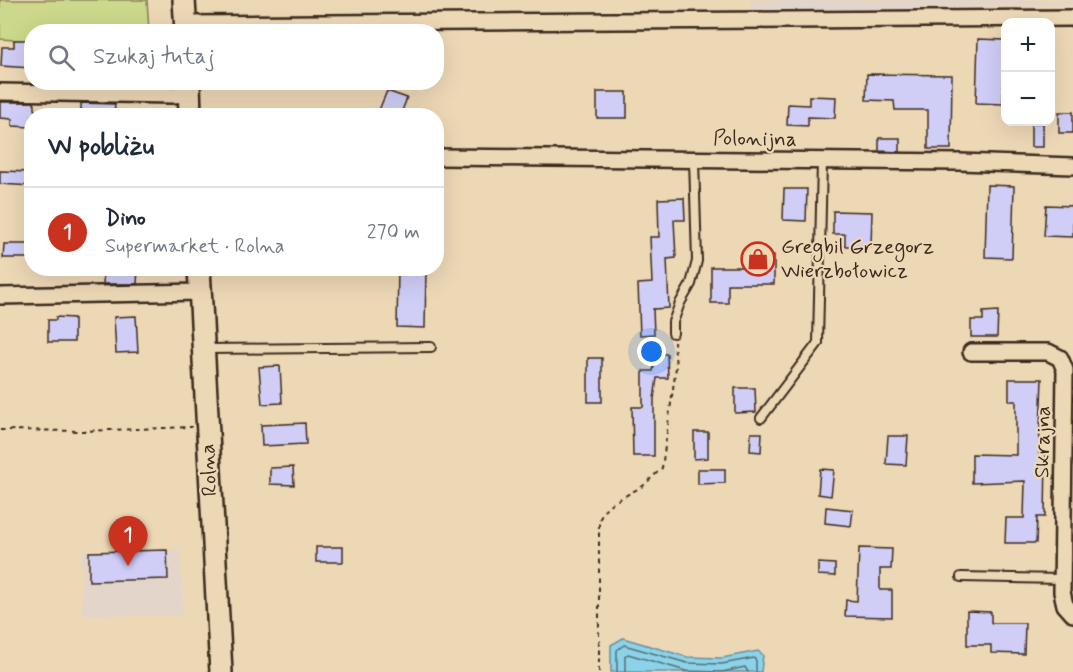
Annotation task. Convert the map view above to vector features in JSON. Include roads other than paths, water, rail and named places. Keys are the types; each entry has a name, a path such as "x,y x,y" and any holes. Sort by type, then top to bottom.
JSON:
{"street":[{"path":"184,0 186,24"},
{"path":"444,25 1073,18"},
{"path":"0,92 172,95 184,90"},
{"path":"189,90 190,108"},
{"name":"Polonijna","path":"444,157 960,162 1073,166"},
{"name":"Rolna","path":"200,276 221,672"},
{"path":"0,296 201,292"},
{"name":"Skrajna","path":"971,352 1048,352 1060,358 1065,370 1062,592 1065,605 1073,614"}],"lane":[{"path":"673,333 673,322 680,303 691,284 697,261 694,159"},
{"path":"761,418 818,343 822,161"},
{"path":"203,349 430,347"},
{"path":"961,577 1062,579"}],"water":[{"path":"623,638 687,657 722,658 758,651 763,655 761,672 611,672 611,645"}],"place":[{"name":"Gregbil Grzegorz Wierzbołowicz","path":"758,259"},
{"name":"Dino","path":"128,566"}]}
